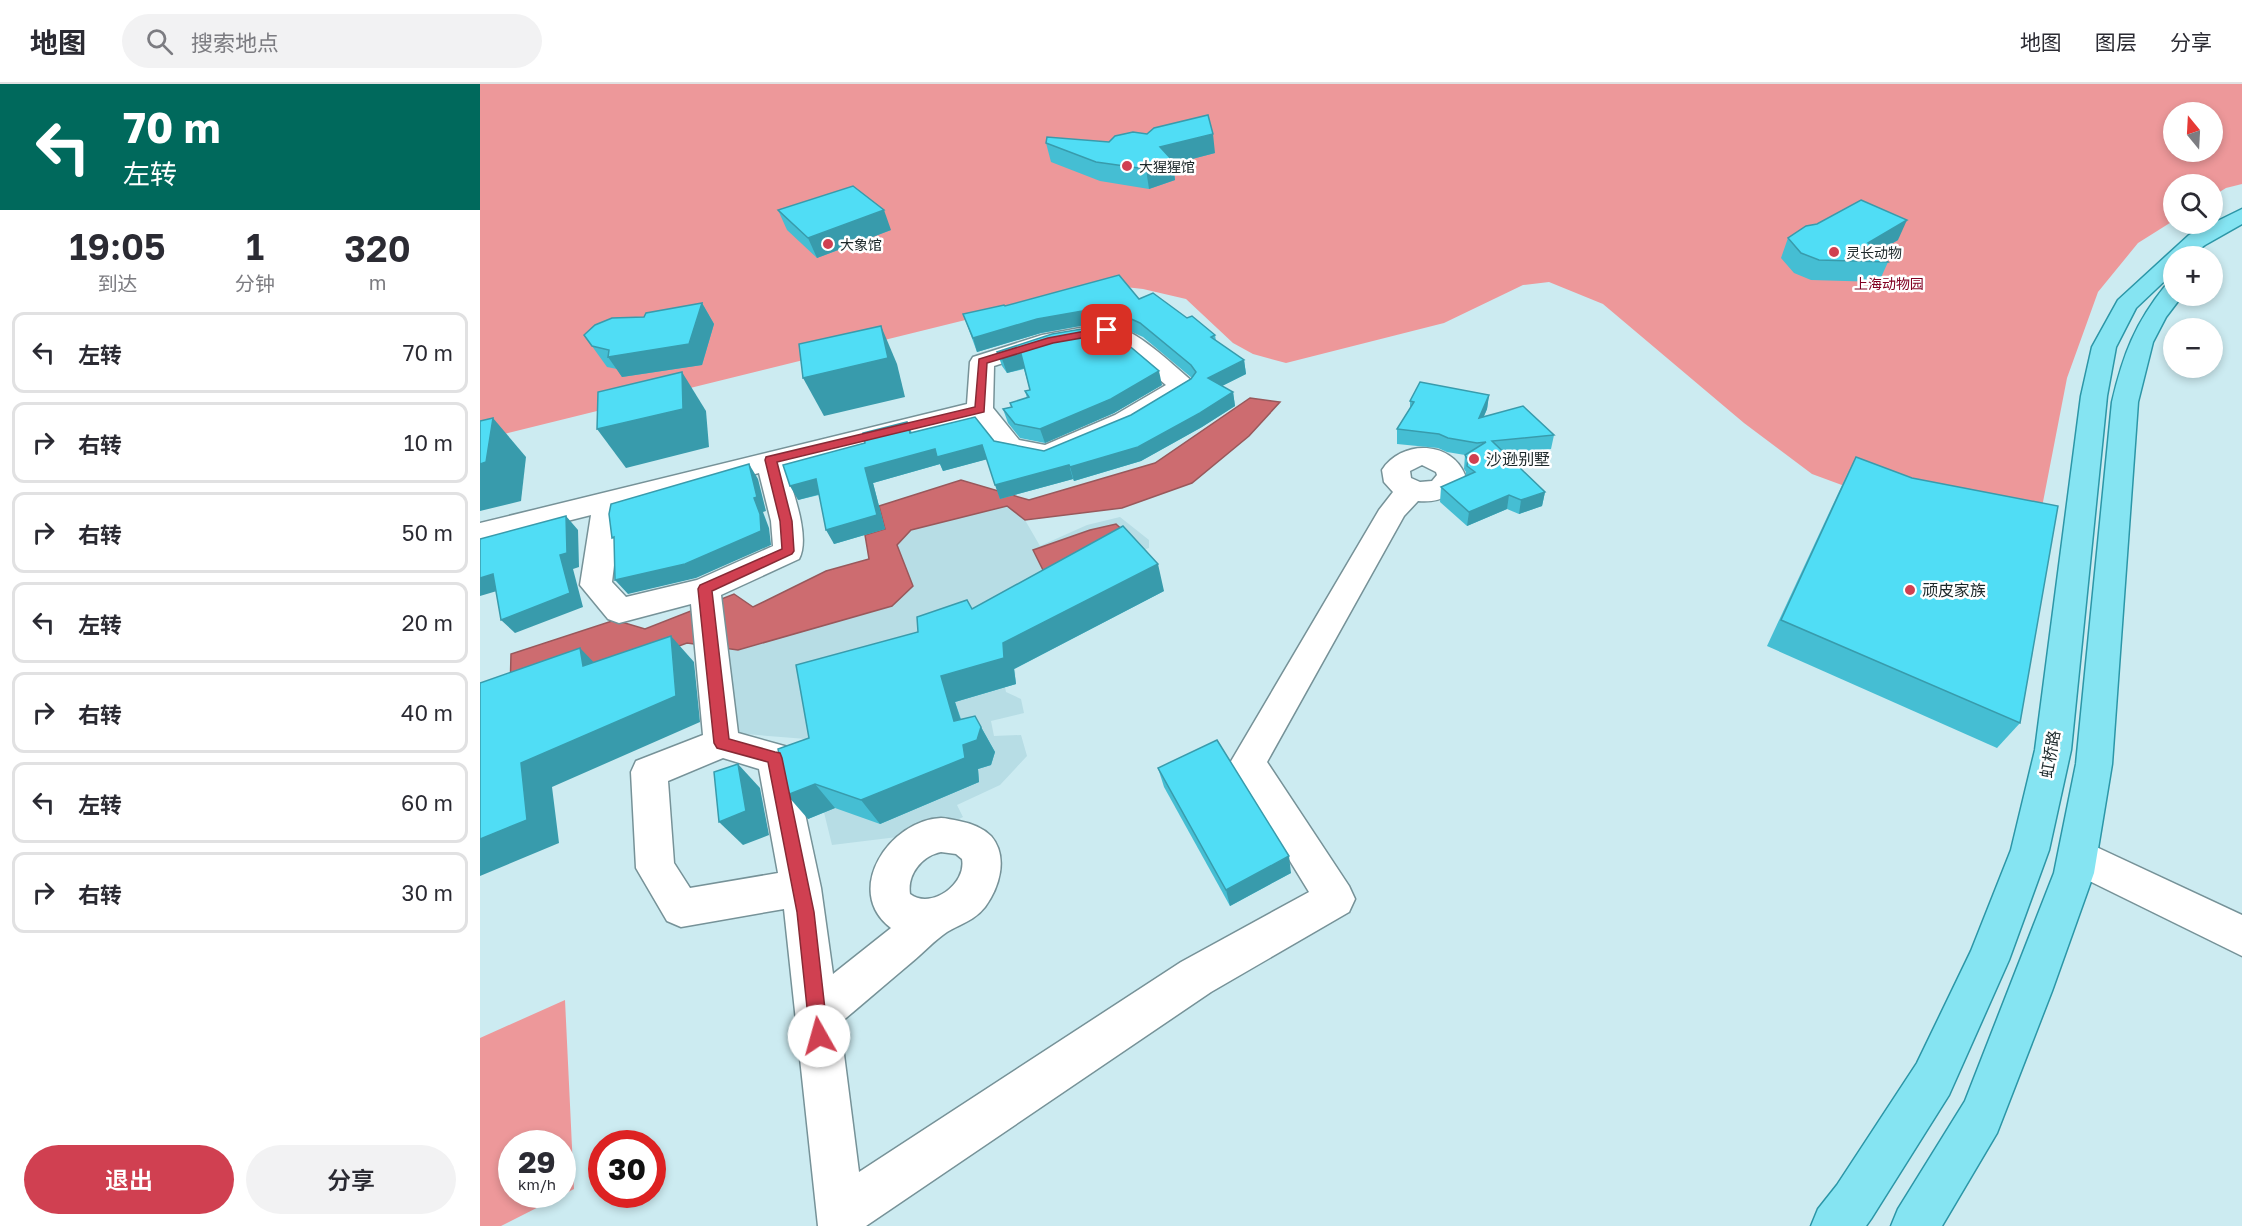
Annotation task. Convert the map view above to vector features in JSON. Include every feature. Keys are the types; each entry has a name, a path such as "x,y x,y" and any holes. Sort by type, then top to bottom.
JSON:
{"main road":[{"name":"虹桥路","path":"2190,246 2242,215"},
{"name":"虹桥路","path":"1835,1226 1854,1202 1933,1079 1988,960 2030,850 2053,750 2094,396 2104,347 2126,305 2163,270"},
{"path":"1915,1226 1981,1117 2074,873 2094,764 2125,402 2140,344 2154,313 2163,303"}],"street":[{"path":"1107,330 1139,350 1183,386 1124,422 1048,454 1010,447 980,409 982,362 1051,340 1107,330"},
{"path":"480,533 980,409"},
{"path":"607,501 596,585 619,611 705,589 788,551 786,521 770,460"},
{"path":"801,888 681,908 655,868 649,772 722,743 775,758 801,888 841,1219 1196,977 1335,898 1248,763 1393,510 1412,490"},
{"path":"705,589 722,743"},
{"path":"2077,856 2242,936"},
{"path":"817,1014 935,917"}],"shaded area":[{"path":"1250,398 1280,402 1249,436 1192,483 1122,508 1025,520 1007,506 911,530 897,545 913,586 892,606 738,650 687,643 624,666 510,693 511,654 615,620 645,629 734,594 753,607 826,571 869,559 865,535 885,529 879,506 961,480 1029,500 1155,463"},
{"path":"1007,506 1025,520 1040,546 1087,525 1120,517 1149,540 1149,548 1131,554 1164,591 1015,669 1016,684 1005,687 1006,692 1021,699 1024,713 991,721 994,736 1021,735 1027,756 1000,785 957,805 963,817 930,833 832,845 806,739 733,733 725,649 738,650 913,586 897,545 911,530"},
{"path":"1116,524 1128,535 1044,572 1033,550 1090,530"}],"green space":[{"name":"上海动物园","path":"480,84 2242,84 2242,184 2223,190 2223,174 2163,174 2163,227 2138,243 2098,292 2067,378 2037,533 1896,505 1812,474 1744,423 1603,304 1549,282 1523,285 1444,323 1286,363 1253,354 1233,343 1186,299 1143,289 1107,285 480,440"},
{"path":"565,1000 571,1130 498,1130 498,1208 537,1208 501,1226 480,1226 480,1038"}],"building":[{"path":"1208,115 1213,134 1160,147 1173,161 1146,169 1096,162 1046,143 1047,137 1109,142 1115,136 1133,132 1147,134 1154,128"},
{"path":"853,186 884,210 808,238 778,210"},
{"path":"1861,200 1907,220 1868,243 1888,262 1819,260 1801,253 1788,238 1806,226 1817,224"},
{"path":"1119,275 1139,299 1153,293 1187,318 1192,316 1215,335 1211,337 1244,360 1208,378 1233,392 1138,447 1070,467 1069,465 995,485 982,445 937,457 935,449 865,468 877,515 826,530 816,479 790,486 783,465 865,443 863,433 907,422 910,433 975,417 994,441 1044,451 1131,415 1191,379 1196,372 1191,365 1140,323 1105,307 1037,319 973,338 963,314 1005,306"},
{"path":"702,303 689,344 608,357 609,350 592,346 584,335 595,325 612,318 644,317 646,313"},
{"path":"881,326 888,358 803,378 799,344"},
{"path":"1099,326 1126,343 1159,371 1111,399 1040,429 1015,424 1003,409 1012,407 1010,403 1029,397 1025,391 1030,390 1021,354 1002,359 997,352 1052,334"},
{"path":"682,372 683,409 597,429 598,392"},
{"name":"沙逊别墅","path":"1420,382 1489,395 1479,418 1523,406 1554,435 1492,441 1545,492 1521,500 1509,495 1469,512 1441,487 1475,472 1467,466 1468,460 1465,455 1486,442 1477,443 1448,438 1439,434 1397,429 1414,402 1410,401"},
{"path":"493,418 486,462 480,464 480,421"},
{"name":"顽皮家族","path":"1856,457 1912,478 2058,506 2020,723 1781,620"},
{"path":"749,464 757,497 754,498 760,514 761,531 685,564 615,580 614,537 612,538 609,514 611,504"},
{"path":"566,516 567,553 560,555 570,593 501,620 493,574 480,578 480,539"},
{"path":"1123,526 1158,564 1003,643 1004,658 941,676 954,721 975,716 981,727 977,740 963,745 965,758 861,800 815,784 787,795 778,749 809,738 796,665 918,632 917,617 967,600 972,609"},
{"path":"671,636 676,696 521,763 527,820 480,839 480,683 580,648 583,666"},
{"path":"1217,740 1289,856 1226,890 1158,768"},
{"path":"738,764 746,811 719,822 714,772"}],"place":[{"name":"大猩猩馆","path":"1127,166"},
{"name":"大象馆","path":"828,244"},
{"name":"灵长动物","path":"1834,252"},
{"name":"沙逊别墅","path":"1474,459"},
{"name":"顽皮家族","path":"1910,590"}],"route":[{"path":"819,1036 805,912 775,758 722,743 705,589 788,551 786,521 770,460 980,409 982,362 1051,340 1107,330"}]}
